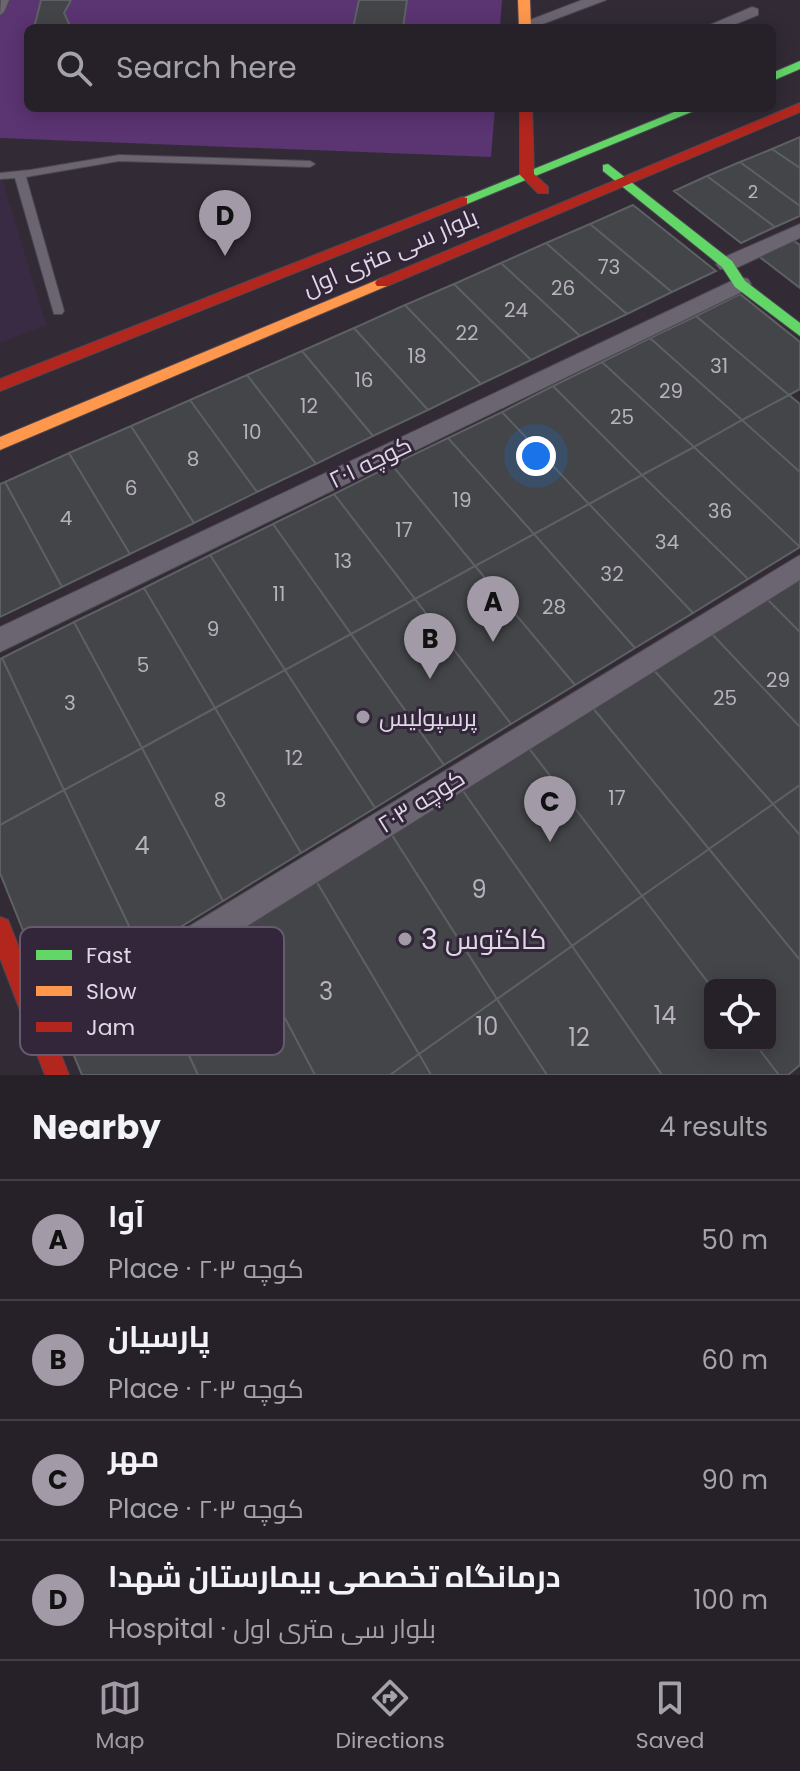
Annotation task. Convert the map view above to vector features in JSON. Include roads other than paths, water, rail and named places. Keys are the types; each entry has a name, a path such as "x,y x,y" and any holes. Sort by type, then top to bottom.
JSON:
{"main road":[{"path":"524,0 525,24"},
{"path":"776,75 800,65"},
{"name":"بلوار سی متری اول","path":"0,444 800,107"},
{"path":"526,112 527,175 562,205"},
{"name":"بلوار سی متری اول","path":"0,385 685,112"},
{"path":"587,152 800,331"},
{"path":"0,928 20,979"},
{"path":"50,1055 57,1075"}],"street":[{"path":"533,24 598,0"},
{"path":"721,24 752,12"},
{"name":"کوچه ۲۰۱","path":"0,640 734,274 800,230"},
{"name":"کوچه ۲۰۳","path":"217,927 800,566"}],"lane":[{"path":"0,12 5,0"},
{"path":"0,176 20,176 91,160 119,158 310,164"},
{"path":"20,176 58,311"}],"place":[{"name":"درمانگاه تخصصی بیمارستان شهدا","path":"225,256"},
{"name":"آوا","path":"493,642"},
{"name":"پارسیان","path":"430,679"},
{"name":"پرسپولیس","path":"363,717"},
{"name":"مهر","path":"550,842"},
{"name":"کاکتوس 3","path":"405,939"}]}
